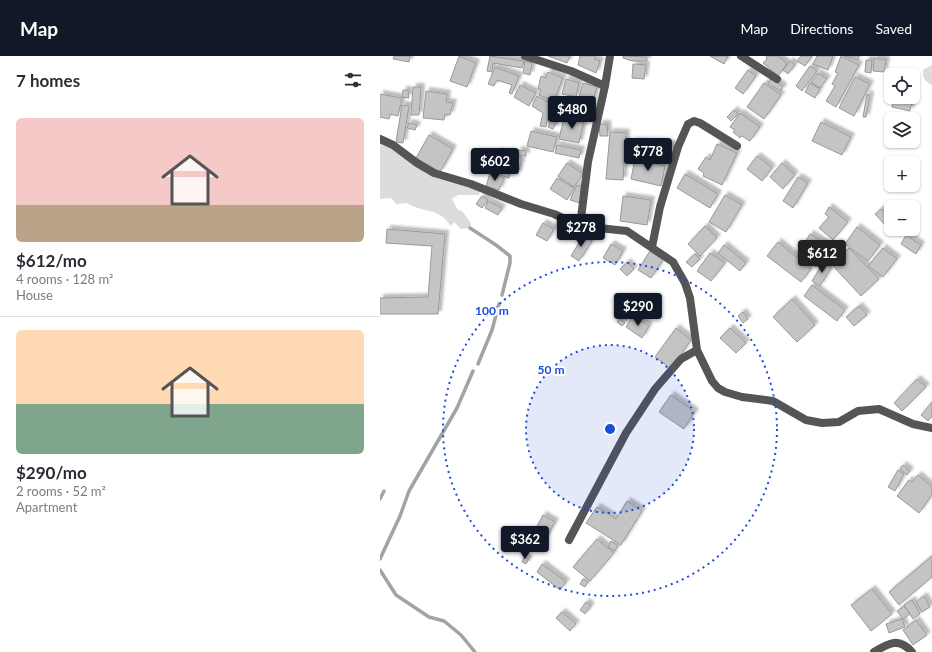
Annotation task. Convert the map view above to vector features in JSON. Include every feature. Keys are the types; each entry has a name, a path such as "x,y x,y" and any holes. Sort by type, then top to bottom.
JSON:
{"street":[{"path":"525,56 571,71 605,86"},
{"path":"580,226 588,162 605,86 610,56"},
{"path":"741,56 777,79"},
{"path":"652,247 660,207 678,147 688,124 694,121 700,123 738,146"},
{"path":"380,139 393,145 417,163 434,173 471,184 522,204 554,214 580,226 627,231 673,262 685,283 690,298 697,350 712,381 718,388 725,392 742,397 774,402 806,420 822,423 839,422 858,411 879,409 913,424 932,428"},
{"path":"569,540 626,433 655,389 681,359 697,350"},
{"path":"874,652 894,642 901,642 912,652"}],"shaded area":[{"path":"932,65 932,85 924,79 923,70"},
{"path":"380,139 419,164 481,189 479,195 458,195 452,199 458,210 462,211 471,223 470,228 461,229 454,222 451,226 440,215 407,203 396,204 391,198 380,199"}],"building":[{"path":"394,56 410,56 409,62 393,59"},
{"path":"459,56 476,63 467,87 450,81"},
{"path":"490,56 524,61 522,68 493,63 492,72 487,71"},
{"path":"548,56 570,56 567,63"},
{"path":"580,56 596,56 594,59 600,61 596,73 578,65"},
{"path":"623,56 647,57 647,61 632,61 623,58"},
{"path":"710,56 728,56 724,64"},
{"path":"766,56 778,56 787,64 778,76 763,63 767,59"},
{"path":"801,56 812,56 805,66 797,61"},
{"path":"817,56 833,56 828,70 813,64"},
{"path":"841,56 859,65 836,107 826,101 835,86 832,84 838,73 835,72"},
{"path":"845,56 859,56 858,60"},
{"path":"874,58 886,60 884,72 873,71"},
{"path":"866,60 872,60 871,73 865,72"},
{"path":"525,61 532,63 530,75 523,73"},
{"path":"790,61 795,65 788,74 783,70"},
{"path":"633,64 646,65 644,79 632,78"},
{"path":"810,66 817,71 802,91 796,86"},
{"path":"495,67 519,76 512,94 509,93 512,85 497,80 494,86 488,84"},
{"path":"748,70 756,76 743,94 735,88"},
{"path":"548,72 563,78 554,101 539,95 541,89 538,89 541,76 546,78"},
{"path":"818,73 827,79 820,88 811,82"},
{"path":"855,77 870,84 854,116 839,108"},
{"path":"566,79 579,83 576,97 562,94"},
{"path":"770,79 783,86 781,91 768,84"},
{"path":"583,83 597,87 592,104 578,100"},
{"path":"764,83 781,95 764,119 747,107"},
{"path":"810,83 820,89 815,98 805,92"},
{"path":"520,85 536,93 529,106 514,97"},
{"path":"413,87 421,87 419,115 411,115"},
{"path":"403,90 408,90 409,98 402,97"},
{"path":"426,91 447,94 446,102 453,103 450,115 445,114 444,120 423,118"},
{"path":"380,94 402,98 398,116 390,114 389,119 380,117"},
{"path":"867,94 870,95 866,117 863,117"},
{"path":"537,96 562,110 553,129 548,127 552,118 548,116 546,127 540,126 543,113 532,106"},
{"path":"893,104 912,104 910,111 892,107"},
{"path":"402,105 409,106 403,143 396,142"},
{"path":"734,110 738,114 731,121 727,117"},
{"path":"740,113 760,127 750,141 742,136 740,138 733,132 735,130 730,127"},
{"path":"564,117 584,121 579,143 559,139"},
{"path":"821,122 851,137 842,155 812,141"},
{"path":"409,123 417,125 415,130 407,128"},
{"path":"599,124 607,124 608,136 600,136"},
{"path":"531,131 557,137 553,152 527,146"},
{"path":"610,132 626,133 623,180 606,179"},
{"path":"429,135 453,149 440,172 416,158"},
{"path":"633,142 674,145 673,162 632,159"},
{"path":"717,144 737,153 722,185 703,176 704,173 698,169 706,157 710,160"},
{"path":"557,145 581,150 579,158 555,153"},
{"path":"518,150 526,151 526,156 518,155"},
{"path":"498,152 522,158 518,174 510,172 509,178 497,174 499,168 494,167"},
{"path":"757,156 772,168 762,181 747,169"},
{"path":"635,159 665,166 661,186 631,179"},
{"path":"567,163 583,174 574,187 558,176"},
{"path":"782,163 795,175 783,189 770,177"},
{"path":"490,173 504,178 499,190 486,186"},
{"path":"685,174 718,194 710,208 677,188"},
{"path":"798,177 808,183 793,208 783,201"},
{"path":"557,178 574,188 567,200 550,189"},
{"path":"577,185 581,186 580,203 570,200"},
{"path":"725,195 742,205 726,232 709,222"},
{"path":"482,196 488,200 482,208 476,204"},
{"path":"623,196 651,200 647,225 620,221"},
{"path":"488,201 502,208 498,215 485,208"},
{"path":"829,207 848,222 833,240 819,228 829,217 825,214"},
{"path":"881,209 884,212 884,224 875,214"},
{"path":"543,223 554,229 547,241 536,235"},
{"path":"705,226 717,238 700,256 688,244"},
{"path":"857,227 880,245 868,261 845,244"},
{"path":"387,229 445,234 438,314 380,314 380,298 428,297 432,246 386,243"},
{"path":"810,234 829,246 816,267 797,255"},
{"path":"583,236 592,241 579,261 571,256"},
{"path":"905,236 908,236 921,245 916,254 901,244"},
{"path":"778,242 811,269 801,282 767,256"},
{"path":"837,243 841,245 832,258 828,256"},
{"path":"611,244 623,251 615,265 603,258"},
{"path":"724,245 746,263 740,271 718,253"},
{"path":"849,248 879,279 861,296 832,265"},
{"path":"883,248 897,259 883,277 868,266"},
{"path":"650,251 663,260 651,278 638,270"},
{"path":"710,253 725,263 711,281 697,271"},
{"path":"695,254 700,259 692,267 686,262"},
{"path":"627,262 634,269 627,276 620,269"},
{"path":"823,263 831,268 820,286 812,281"},
{"path":"812,285 845,310 837,321 804,296"},
{"path":"792,299 815,325 797,342 773,317"},
{"path":"859,306 867,315 854,326 846,317"},
{"path":"743,312 748,319 743,323 738,316"},
{"path":"633,316 649,326 642,338 626,327"},
{"path":"620,318 625,323 622,326 617,322"},
{"path":"676,328 691,340 671,369 655,357"},
{"path":"730,328 746,343 736,353 720,338"},
{"path":"917,379 926,387 902,411 894,403"},
{"path":"671,395 695,412 684,429 659,412"},
{"path":"932,402 932,416 928,421 921,415"},
{"path":"903,465 910,471 907,475 900,469"},
{"path":"898,470 904,474 895,491 888,487"},
{"path":"918,475 932,487 932,495 919,513 897,496 909,480 912,482"},
{"path":"627,501 642,511 621,545 586,523 597,507 616,519"},
{"path":"543,515 555,522 543,543 531,537"},
{"path":"597,539 614,553 590,581 573,567"},
{"path":"611,541 618,546 615,551 608,547"},
{"path":"932,556 932,577 899,605 889,592"},
{"path":"524,557 529,559 526,564 522,562"},
{"path":"542,564 566,582 560,590 537,572"},
{"path":"583,579 588,582 585,587 580,584"},
{"path":"872,589 892,614 871,631 851,605"},
{"path":"924,596 930,607 922,612 916,602"},
{"path":"912,600 920,614 913,619 904,605"},
{"path":"586,602 591,606 585,614 580,610"},
{"path":"904,606 910,614 903,619 897,611"},
{"path":"562,612 576,624 570,631 556,618"},
{"path":"902,619 905,627 889,633 886,624"},
{"path":"916,620 927,635 913,645 903,630"}],"waterway":[{"path":"470,228 510,256 510,263 502,295"},
{"path":"478,364 492,330 499,304"},
{"path":"380,559 400,516 409,491 457,408 473,371"},
{"path":"380,499 384,491"},
{"path":"380,570 396,595 429,617 444,621 461,635 475,652"}]}
